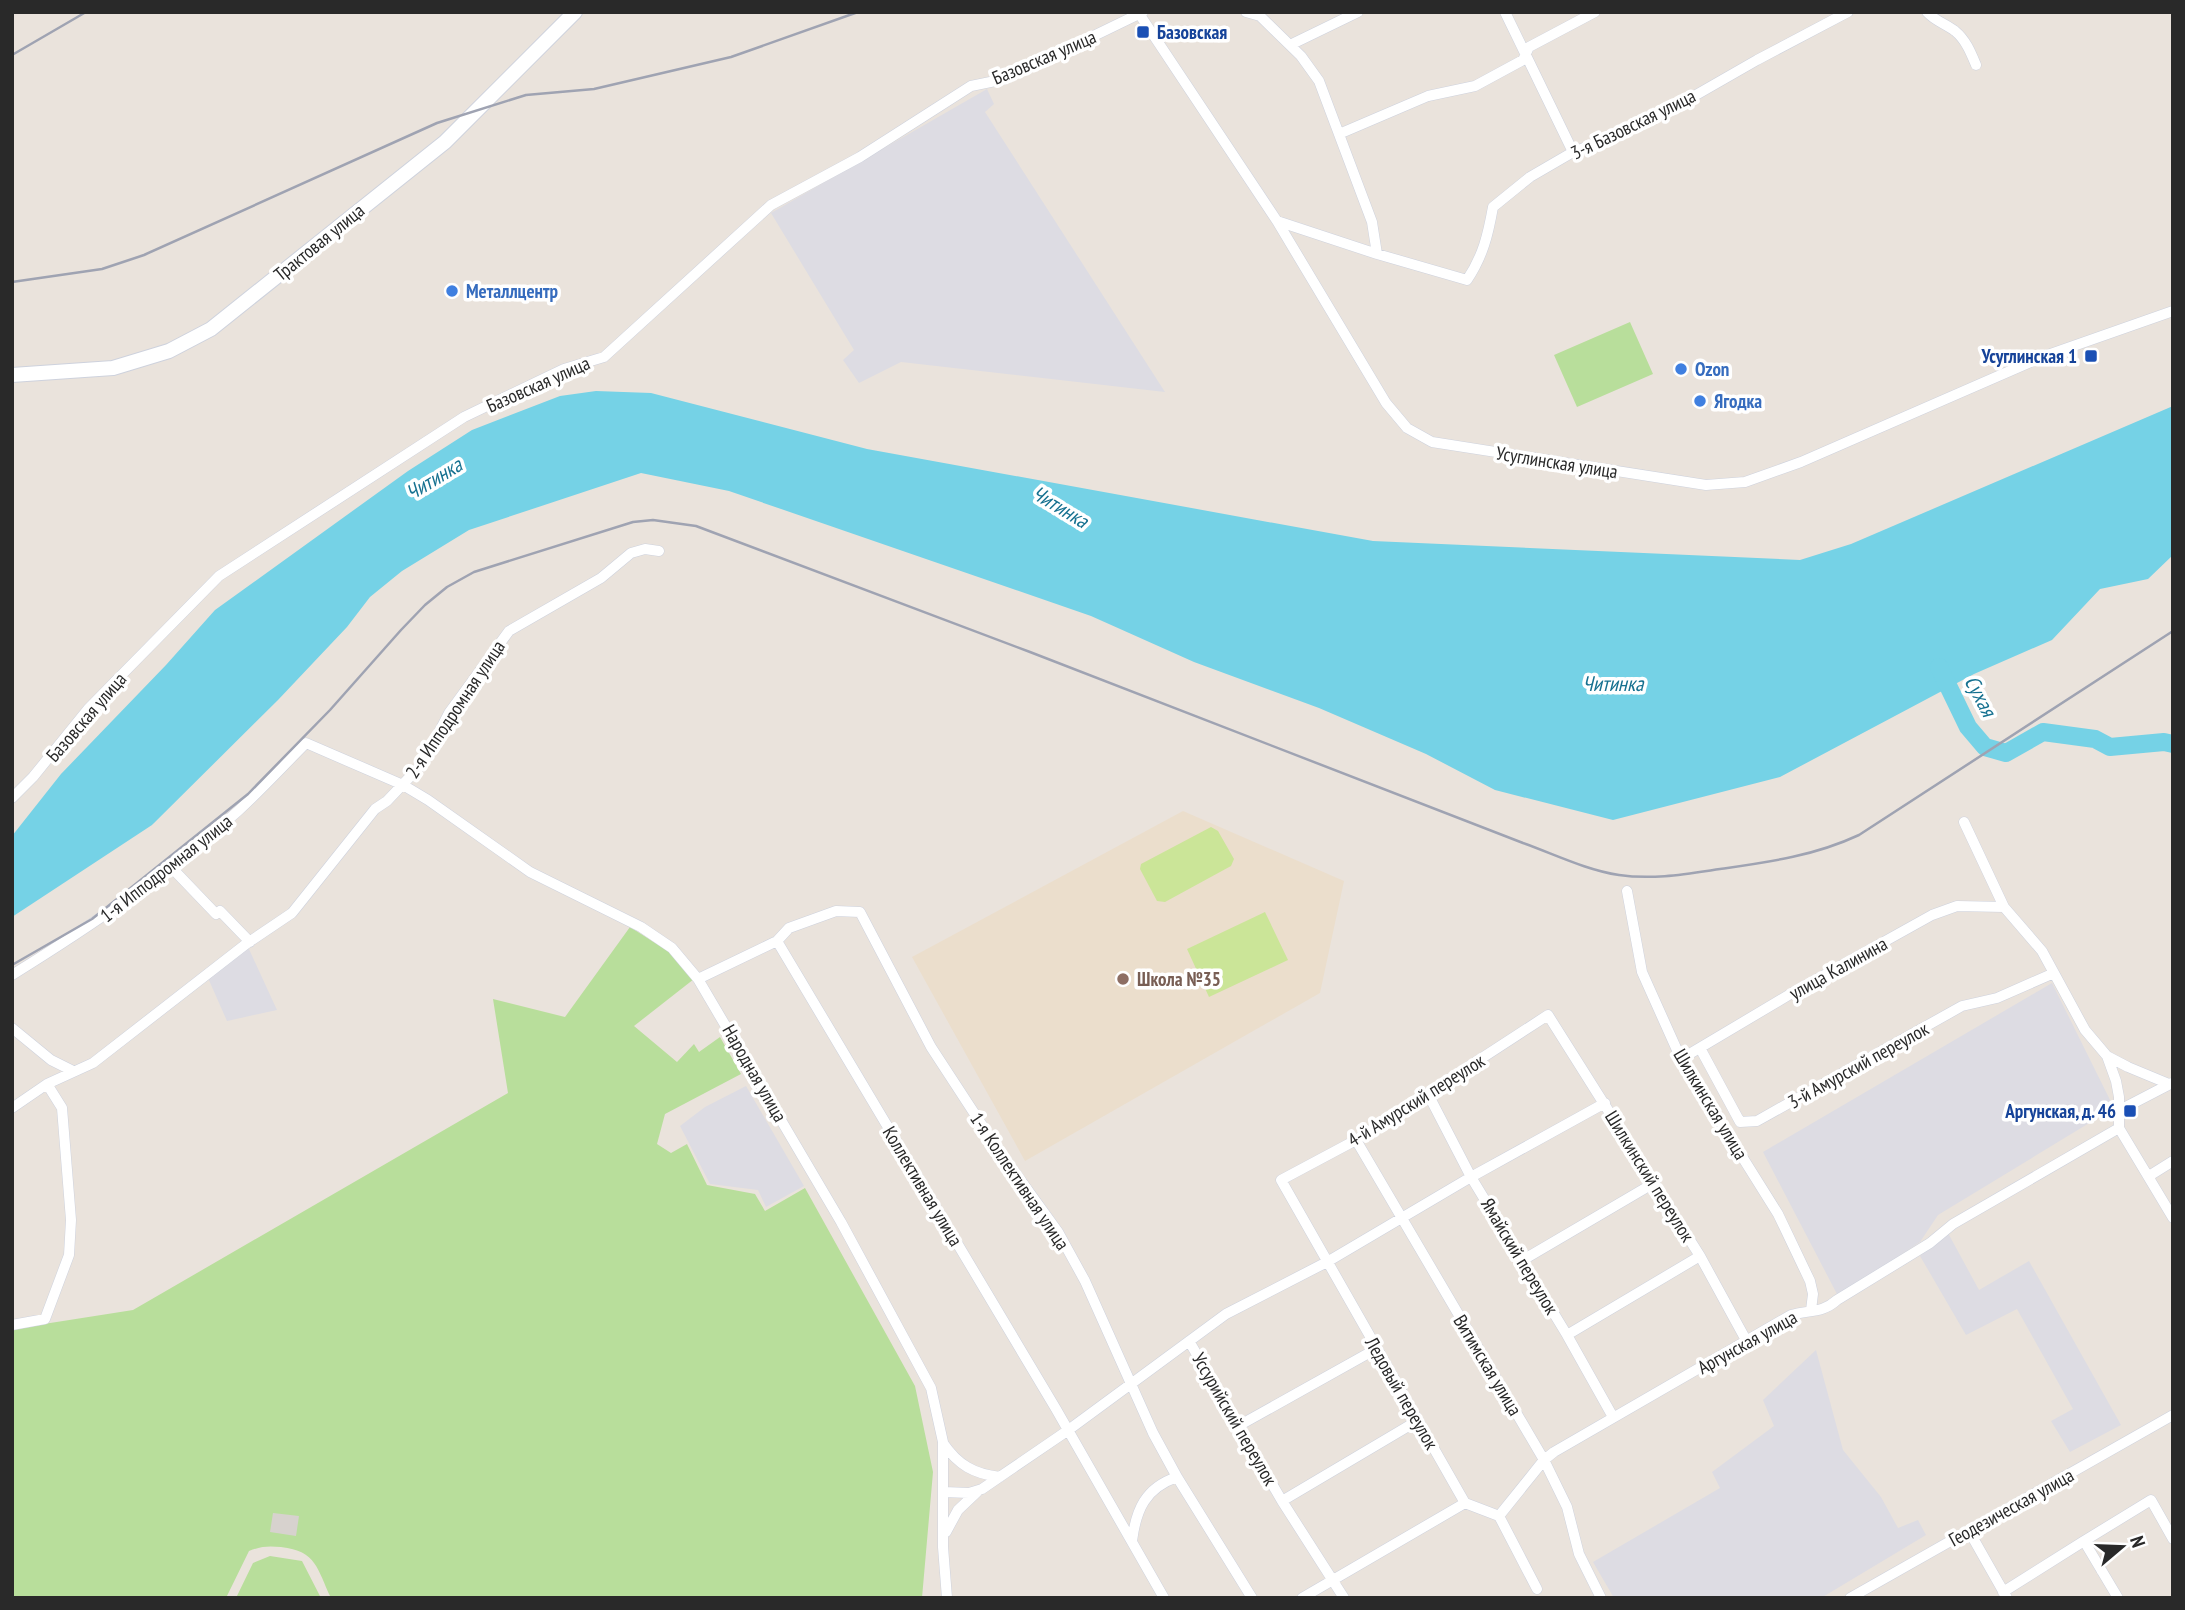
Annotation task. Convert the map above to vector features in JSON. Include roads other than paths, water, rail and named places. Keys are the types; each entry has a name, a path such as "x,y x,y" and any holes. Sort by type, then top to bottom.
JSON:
{"main road":[{"name":"Трактовая улица","path":"12,375 113,368 169,351 211,329 444,142 575,12"}],"street":[{"path":"1246,12 1260,16 1301,56 1319,82 1372,222 1377,254 1277,221"},
{"path":"1290,45 1358,12"},
{"path":"1505,12 1573,152"},
{"path":"1339,134 1427,96 1475,86 1523,60 1528,47 1595,12"},
{"name":"3-я Базовская улица","path":"1377,254 1467,280 1480,260 1488,240 1493,207 1530,177 1573,152 1614,137 1682,103 1849,12"},
{"path":"1927,12 1936,22 1954,30 1969,47 1976,65"},
{"name":"Усуглинская улица","path":"1140,13 1277,221 1386,403 1407,428 1432,442 1706,485 1745,482 1801,462 2042,356 2173,311"},
{"name":"Базовская улица","path":"12,797 33,777 89,708 219,576 464,417 564,369 604,357 620,339 653,313 771,205 860,157 971,86 1005,79 1140,13"},
{"name":"2-я Ипподромная улица","path":"12,1108 47,1084 93,1063 250,942 292,914 375,808 403,786 423,763 449,713 509,631 601,578 631,553 645,549 659,551"},
{"name":"Народная улица","path":"306,743 403,786 428,800 530,872 641,927 672,948 698,979 841,1222 931,1388 943,1442 943,1539 947,1598"},
{"name":"1-я Ипподромная улица","path":"12,975 91,926 170,866 238,811 306,743"},
{"path":"1964,822 2004,907 2042,951 2085,1030 2107,1056 2116,1080 2120,1110 2119,1128 2173,1218"},
{"path":"170,866 216,915 220,911 250,942"},
{"name":"Шилкинская улица","path":"1627,891 1642,972 1681,1059 1778,1214 1810,1281 1813,1294 1811,1310"},
{"name":"улица Калинина","path":"1681,1059 1932,915 1957,906 2004,907"},
{"name":"1-я Коллективная улица","path":"777,941 789,928 835,911 860,912 931,1047 995,1145 1058,1232 1085,1280 1153,1433 1252,1598"},
{"path":"698,979 777,941"},
{"name":"Коллективная улица","path":"777,941 1164,1598"},
{"name":"3-й Амурский переулок","path":"1700,1048 1740,1122 1757,1121 1962,1006 1997,998 2054,973"},
{"name":"4-й Амурский переулок","path":"1281,1180 1356,1140 1548,1015"},
{"name":"Шилкинский переулок","path":"1548,1015 1700,1256 1746,1340"},
{"path":"12,1028 51,1060 73,1070"},
{"path":"2107,1056 2171,1083"},
{"path":"2120,1110 2171,1083"},
{"path":"12,1325 45,1319 69,1255 71,1220 62,1108 47,1084"},
{"name":"Ямайский переулок","path":"1428,1094 1471,1177 1523,1260 1613,1417"},
{"path":"1327,1262 1471,1177 1605,1103"},
{"name":"Аргунская улица","path":"1499,1516 1544,1460 1554,1452 1791,1314 1829,1308 1837,1300 1930,1243 1953,1224 2119,1128"},
{"name":"Витимская улица","path":"1356,1140 1544,1460 1567,1507 1579,1554 1601,1598"},
{"path":"2149,1176 2173,1161"},
{"name":"Ледовый переулок","path":"1281,1180 1465,1503"},
{"path":"1523,1260 1654,1183"},
{"path":"1567,1335 1700,1256"},
{"name":"Уссурийский переулок","path":"1327,1262 1226,1314 1189,1340 1282,1501 1344,1598"},
{"path":"943,1539 958,1510 982,1489 1067,1431 1189,1340"},
{"path":"1240,1425 1376,1349"},
{"name":"Геодезическая улица","path":"1850,1598 2173,1415"},
{"path":"1282,1501 1417,1421"},
{"path":"943,1442 953,1457 966,1468 982,1475 1000,1477"},
{"path":"1131,1542 1139,1506 1155,1489 1167,1480 1177,1477"},
{"path":"944,1492 970,1493 982,1489"},
{"path":"1969,1531 2005,1595 2084,1541 2151,1500 2173,1539"},
{"path":"1302,1598 1465,1503 1499,1516 1537,1589"},
{"path":"2084,1541 2118,1598"}],"water":[{"name":"Читинка","path":"596,391 651,393 867,449 1373,541 1800,560 1851,544 2173,406 2173,555 2148,579 2100,589 2052,640 1974,674 1780,777 1613,820 1495,790 1426,754 1319,708 1194,662 1091,616 729,491 641,473 469,530 402,571 370,597 347,627 278,700 152,825 12,917 12,836 61,774 215,610 408,471 472,430 560,396"}],"waterway":[{"name":"Сухая","path":"1939,667 1968,727 1985,747 2006,753 2043,732 2095,739 2110,747 2164,742 2173,744"}],"railway":[{"path":"12,55 86,12"},
{"path":"12,282 102,269 144,255 437,123 526,95 594,89 731,57 858,12"},
{"path":"12,965 92,919 248,794 330,710 425,605 447,587 474,572 633,522 653,520 696,526 1570,861 1607,873 1632,876 1657,877 1774,861 1825,848 1859,835 2173,631"}],"place":[{"name":"Базовская","path":"1143,32"},
{"name":"Металлцентр","path":"452,291"},
{"name":"Усуглинская 1","path":"2091,356"},
{"name":"Ozon","path":"1681,369"},
{"name":"Ягодка","path":"1700,401"},
{"name":"Школа №35","path":"1123,979"},
{"name":"Аргунская, д. 46","path":"2130,1111"}]}
